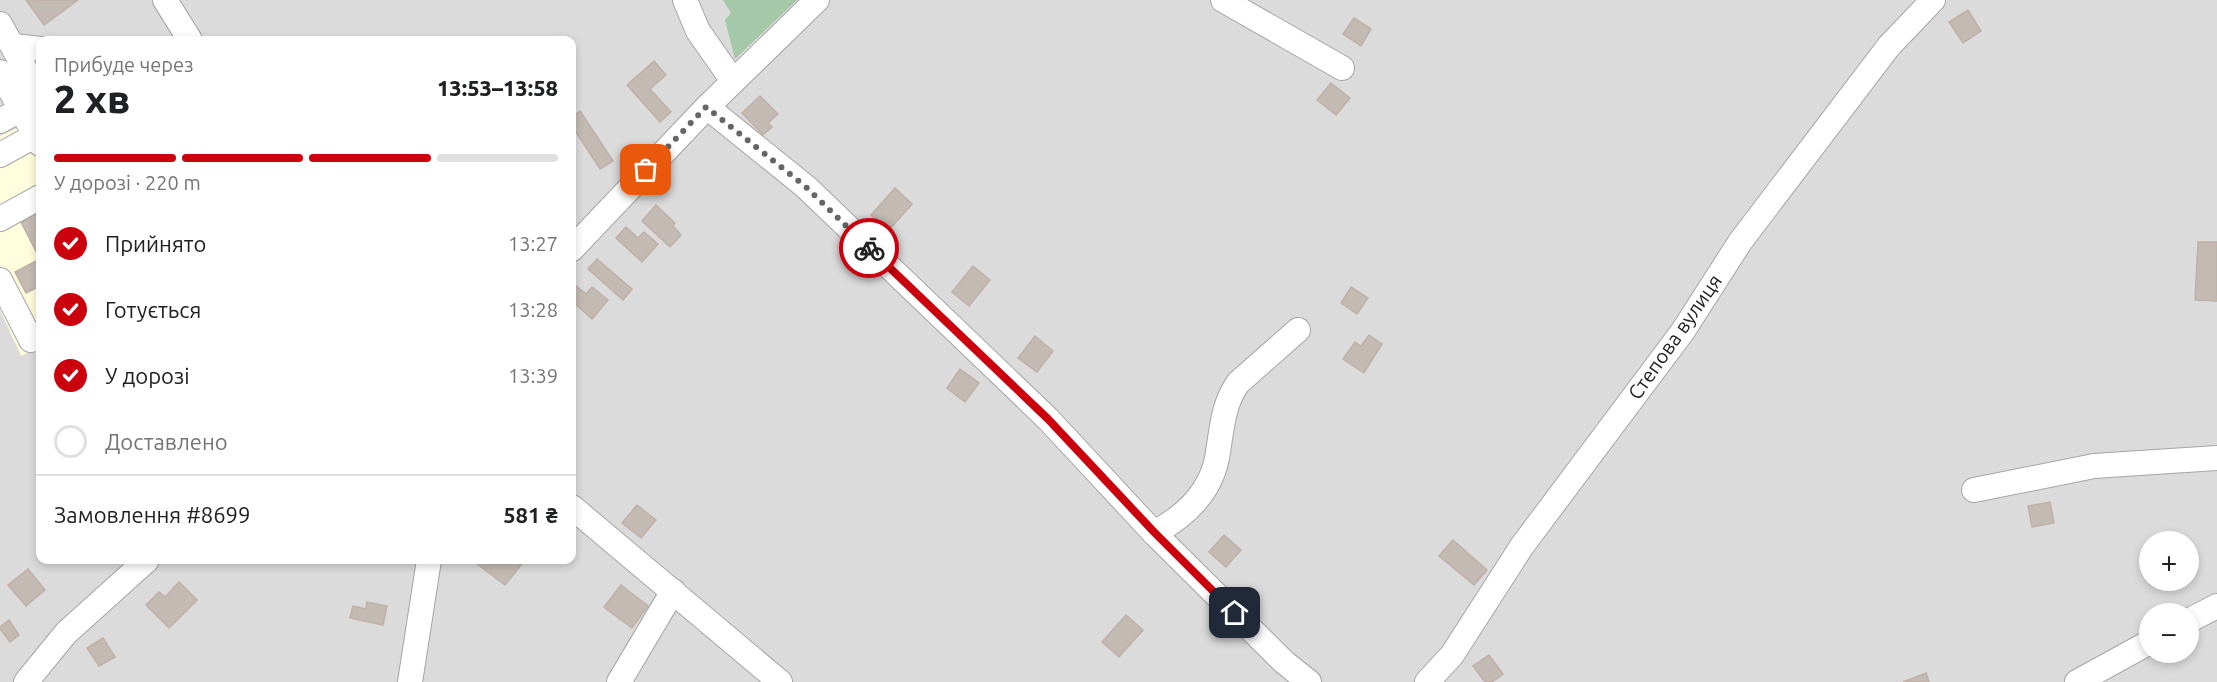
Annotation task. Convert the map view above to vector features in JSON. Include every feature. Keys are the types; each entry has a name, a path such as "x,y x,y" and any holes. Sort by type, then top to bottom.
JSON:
{"street":[{"path":"165,0 188,36"},
{"path":"685,0 698,31 732,81"},
{"path":"576,245 706,107 817,0"},
{"path":"1224,0 1342,68"},
{"name":"Степова вулиця","path":"1427,682 1452,655 1522,546 1683,331 1740,242 1889,46 1933,0"},
{"path":"0,24 14,46 25,107"},
{"path":"14,46 36,49"},
{"path":"0,72 25,107 36,131"},
{"path":"706,107 806,187 1048,419 1154,532 1284,662 1309,682"},
{"path":"0,154 36,138"},
{"path":"0,219 36,199"},
{"path":"0,280 7,311 31,340 36,338"},
{"path":"1154,532 1172,523 1183,514 1205,488 1217,459 1221,421 1230,394 1238,383 1298,330"},
{"path":"1974,490 2094,466 2217,458"},
{"path":"576,510 780,682"},
{"path":"26,682 66,633 143,564"},
{"path":"410,682 428,564"},
{"path":"619,682 673,591"},
{"path":"2199,615 2217,606"},
{"path":"2077,682 2139,648"}],"shaded area":[{"path":"0,0 2217,0 2217,682 0,682"},
{"path":"36,119 36,348 21,356 0,310 0,136"}],"green space":[{"path":"723,0 797,0 735,59 725,20 731,13"}],"building":[{"path":"26,0 78,0 44,25"},
{"path":"1968,10 1981,31 1963,43 1949,22"},
{"path":"1354,18 1371,29 1361,46 1343,34"},
{"path":"654,61 666,75 650,89 671,112 660,122 627,85"},
{"path":"1331,83 1350,98 1336,115 1317,100"},
{"path":"760,96 778,114 768,123 772,127 763,135 742,113"},
{"path":"580,111 613,161 600,169 576,132 576,114"},
{"path":"895,188 912,204 888,231 871,215"},
{"path":"656,205 675,223 673,226 681,235 670,247 642,221"},
{"path":"36,214 36,251 21,222"},
{"path":"626,227 638,238 644,232 658,244 642,262 616,238"},
{"path":"2198,242 2217,242 2217,301 2195,300"},
{"path":"597,259 632,289 623,300 588,269"},
{"path":"36,261 36,288 26,293 15,272"},
{"path":"973,266 990,280 969,306 952,292"},
{"path":"576,286 586,294 592,287 608,300 592,319 576,305"},
{"path":"1351,287 1368,298 1357,314 1341,303"},
{"path":"1369,335 1382,344 1364,373 1343,359 1355,342 1361,346"},
{"path":"1035,336 1053,351 1037,372 1018,358"},
{"path":"960,369 979,383 965,402 947,388"},
{"path":"2050,502 2054,523 2032,527 2028,506"},
{"path":"637,505 656,520 641,538 622,523"},
{"path":"1224,535 1241,550 1226,567 1209,552"},
{"path":"1453,540 1487,570 1474,585 1439,556"},
{"path":"477,564 522,564 505,585"},
{"path":"28,569 45,590 26,606 8,585"},
{"path":"179,582 197,600 169,628 146,605 159,592 165,597"},
{"path":"621,585 648,606 632,628 604,607"},
{"path":"367,602 387,606 383,625 350,618 353,606 366,609"},
{"path":"1126,615 1143,630 1119,657 1102,642"},
{"path":"9,620 19,635 10,642 0,629"},
{"path":"103,638 115,657 99,666 87,648"},
{"path":"1489,655 1503,674 1492,682 1485,682 1473,666"},
{"path":"1926,673 1929,682 1903,682"}],"way so far":[{"path":"646,170 706,107 806,187 869,248"}],"route":[{"path":"869,248 1048,419 1154,532 1235,613"}]}
